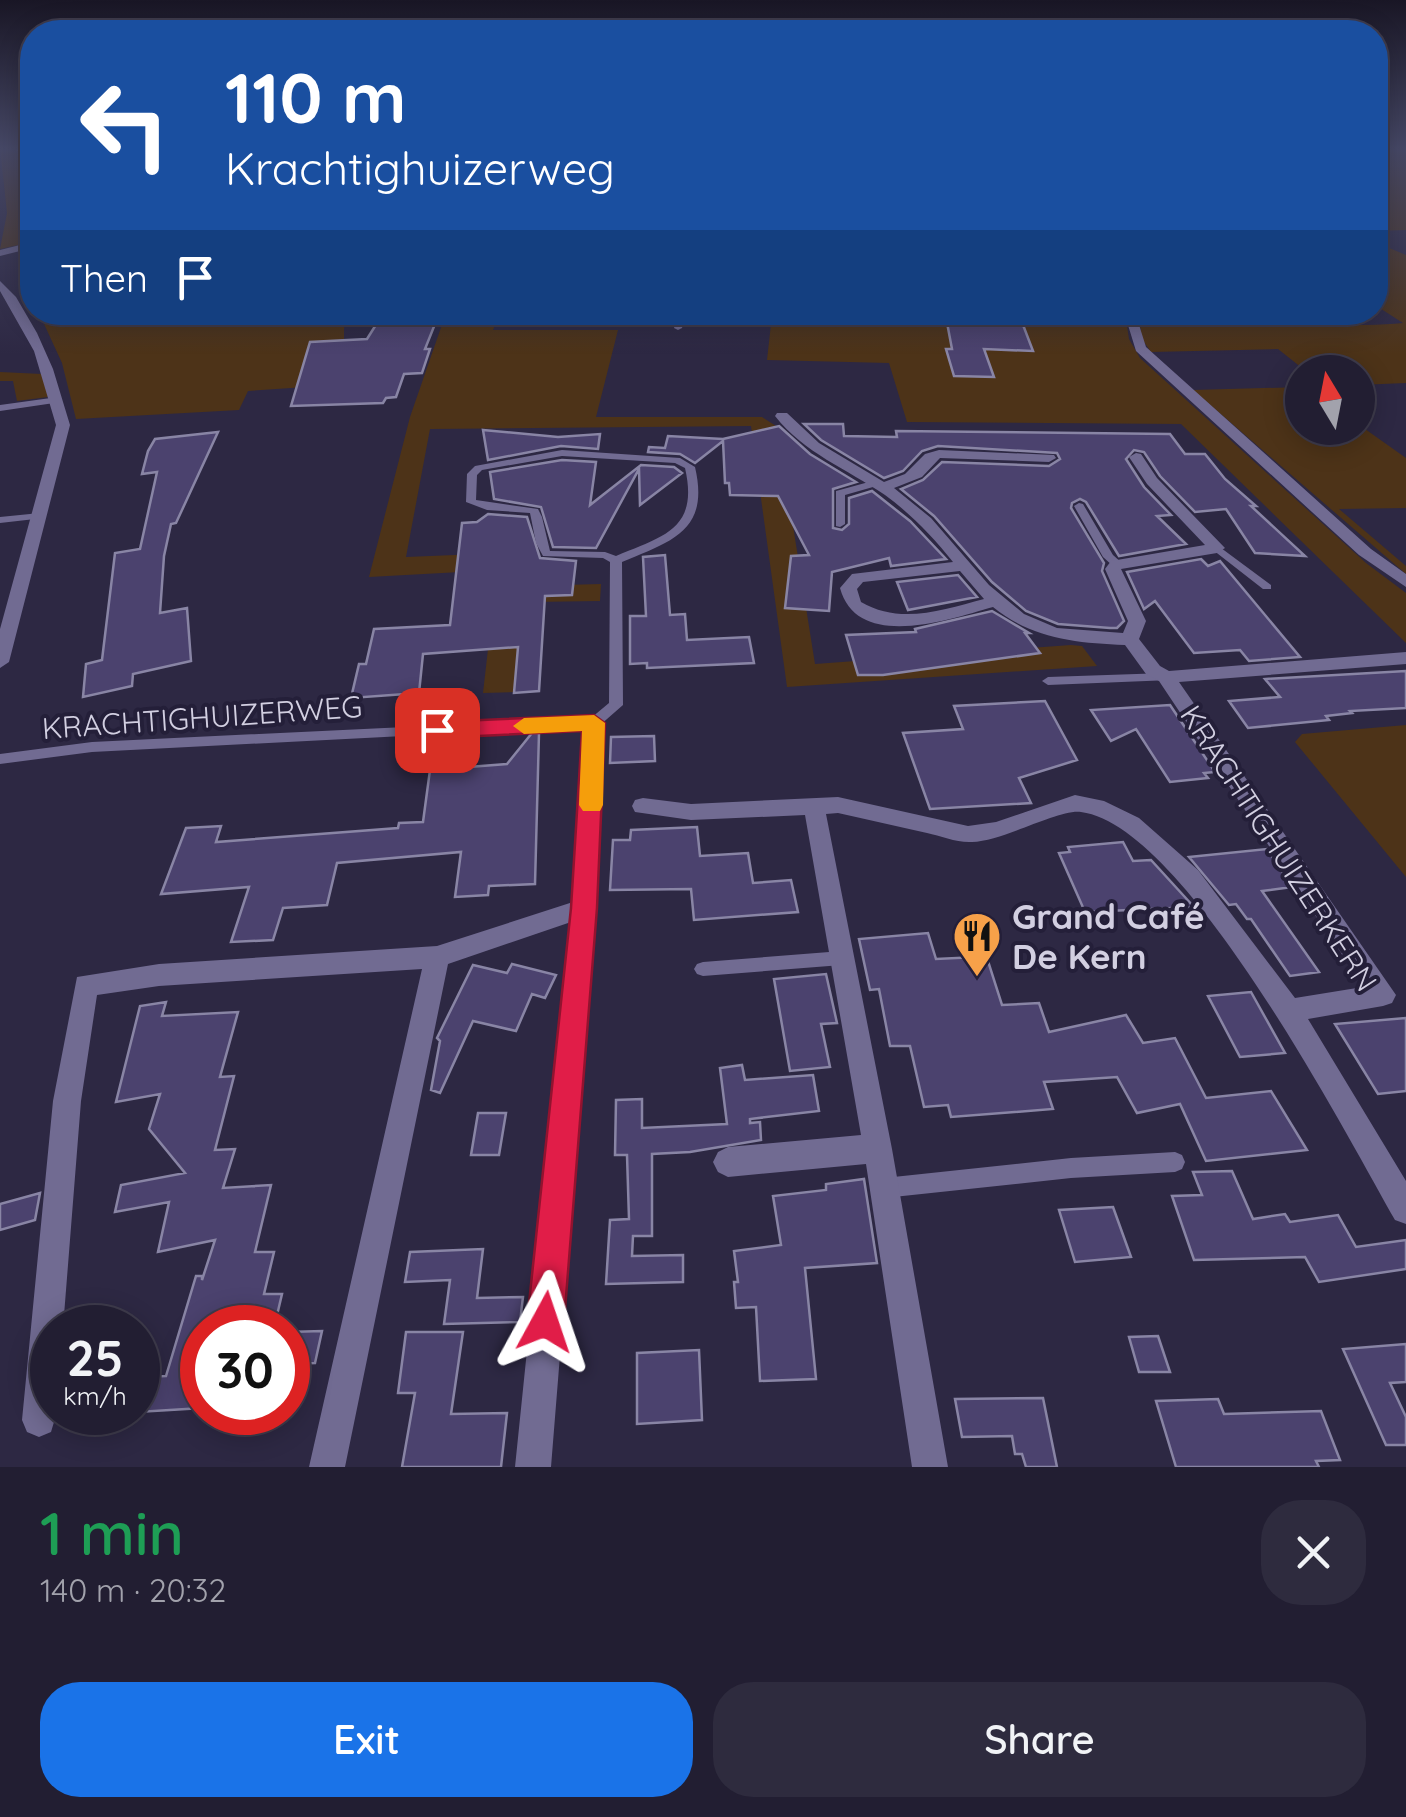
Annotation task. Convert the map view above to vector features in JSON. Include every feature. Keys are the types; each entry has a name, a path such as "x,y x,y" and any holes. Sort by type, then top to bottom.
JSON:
{"street":[{"path":"0,284 20,310"},
{"path":"0,662 63,425 58,400 27,325"},
{"path":"1133,325 1140,348 1365,552 1406,582"},
{"path":"782,416 792,430 879,485 930,526 992,602 1050,634 1130,640 1138,620 1114,574 1117,564 1217,548"},
{"path":"879,485 912,478 925,468 930,457 939,454 1049,458"},
{"path":"1136,457 1152,480 1217,548"},
{"path":"964,566 858,578 848,588 853,605 879,618 922,620 992,602"},
{"name":"KRACHTIGHUIZERKERN","path":"1130,640 1153,670 1166,677 1382,995 1289,1010"},
{"name":"KRACHTIGHUIZERKERN","path":"1166,677 1406,658"},
{"path":"533,1467 584,908 594,723"},
{"path":"643,806 691,812 838,804 968,834 998,830 1074,804 1104,809 1130,824 1190,876 1289,1010 1406,1209"},
{"path":"814,806 878,1149 930,1467"},
{"path":"49,1305 67,1100 86,985 159,975 438,958 584,908"},
{"path":"327,1467 438,958"},
{"path":"728,1162 878,1149"}],"lane":[{"path":"0,408 58,400"},
{"path":"562,453 678,460 690,468 696,484 696,508 682,528 616,560 605,555 548,554 539,544 534,511 518,506 486,510 470,502 472,474 479,468 562,453"},
{"path":"840,524 840,493 879,485"},
{"path":"1079,506 1117,564"},
{"path":"0,520 40,516"},
{"path":"1217,548 1267,586"},
{"path":"594,723 616,704 616,560"},
{"path":"1048,681 1166,677"},
{"name":"KRACHTIGHUIZERWEG","path":"0,759 92,747 594,723"},
{"path":"703,969 842,958"},
{"path":"884,1188 1072,1168 1175,1162"}],"shaded area":[{"path":"6,216 20,216 20,245 0,249"},
{"path":"1388,216 1406,216 1406,230 1388,231"},
{"path":"1388,247 1406,255 1406,383 1375,384 1375,355 1286,355 1278,349 1151,352 1142,339 1140,325 1388,325 1403,323 1388,313"},
{"path":"45,325 346,325 344,342 306,387 248,391 239,410 76,419 62,363"},
{"path":"442,325 495,325 493,330 618,330 596,417 762,417 793,437 779,438 815,664 1071,645 1082,646 1097,666 787,687 751,426 430,429 406,557 528,552 526,586 601,584 600,601 531,602 520,692 483,693 497,570 369,577 410,417"},
{"path":"771,325 1127,325 1129,339 1140,358 1366,563 1406,593 1406,643 1181,424 907,422 889,363 767,360"},
{"path":"0,372 42,374 48,397 17,401 13,381 0,381"},
{"path":"1285,387 1285,445 1375,445 1375,436 1406,458 1406,508 1339,509 1406,566 1406,574 1193,390"},
{"path":"1406,725 1406,877 1295,742 1302,734"}],"building":[{"path":"376,325 435,325 425,349 430,349 422,373 404,374 396,397 386,398 383,403 291,406 310,342 367,339"},
{"path":"947,325 1023,325 1033,351 984,349 994,377 954,376 946,349 952,349"},
{"path":"804,424 843,424 844,436 897,437 896,431 1170,434 1185,454 1205,454 1225,479 1256,506 1251,506 1305,556 1255,553 1226,509 1195,512 1160,476 1144,452 1134,450 1126,459 1144,487 1171,515 1157,516 1186,544 1119,556 1086,502 1080,499 1072,503 1071,508 1104,563 1102,571 1124,621 1117,628 1058,624 1026,611 992,582 934,516 901,489 923,480 942,462 1049,466 1060,459 1057,453 938,446 922,451 903,471 884,478 821,440"},
{"path":"779,426 810,454 856,482 833,489 833,528 842,530 849,524 849,498 872,491 910,521 946,559 891,566 889,558 832,572 829,611 785,608 791,556 809,555 778,496 730,495 729,483 725,483 723,441 695,463 680,454 648,452 649,447 665,448 668,436 723,439"},
{"path":"483,430 558,437 600,434 598,449 561,446 488,460"},
{"path":"218,432 176,523 171,524 164,556 160,613 187,608 191,661 133,674 132,686 83,697 86,664 102,660 115,553 140,549 157,472 142,474 148,451 155,439"},
{"path":"562,460 596,462 590,505 641,465 674,467 682,473 640,505 639,469 596,548 553,547 541,507 494,499 490,472"},
{"path":"488,514 527,517 540,558 576,561 572,595 545,596 539,691 514,693 518,647 423,654 419,693 351,698 359,664 366,664 374,629 450,625 462,523 477,522"},
{"path":"665,555 670,615 685,614 687,640 749,637 754,663 647,668 647,663 630,664 630,616 646,616 643,557"},
{"path":"1201,559 1208,566 1220,561 1300,657 1249,661 1240,650 1194,653 1155,601 1144,609 1127,572"},
{"path":"958,575 977,597 908,610 897,582"},
{"path":"992,611 1029,633 1025,633 1040,653 883,675 858,675 846,635 916,632 915,629"},
{"path":"1406,671 1406,708 1350,711 1326,716 1329,720 1248,728 1229,701 1280,697 1265,679"},
{"path":"1045,701 1077,760 1019,778 1031,803 930,809 903,733 963,729 954,706"},
{"path":"1170,705 1215,772 1204,773 1208,778 1170,782 1136,729 1111,741 1091,710"},
{"path":"532,733 539,733 535,884 489,886 488,895 455,897 461,852 337,863 327,905 283,908 273,940 231,942 249,887 161,894 186,828 221,826 216,842 398,828 399,823 423,822 430,770 507,764"},
{"path":"654,736 655,761 610,763 611,737"},
{"path":"697,827 700,856 748,853 753,883 791,880 798,912 694,920 691,889 610,890 613,840 630,840 631,830"},
{"path":"1123,842 1133,861 1151,860 1194,907 1085,912 1059,853 1070,852 1068,847"},
{"path":"1267,849 1292,887 1262,891 1319,972 1290,976 1251,919 1236,904 1229,905 1189,857"},
{"path":"928,933 936,959 977,957 978,962 988,961 1002,1005 1039,1003 1049,1032 1126,1015 1143,1043 1175,1038 1206,1098 1271,1091 1307,1150 1206,1161 1180,1104 1137,1113 1117,1077 1044,1082 1053,1109 951,1117 948,1105 924,1107 910,1046 890,1046 879,989 870,990 859,939"},
{"path":"512,964 556,975 545,998 532,994 516,1031 473,1021 440,1093 431,1090 440,1041 437,1038 473,965 507,973"},
{"path":"826,974 837,1023 821,1024 830,1067 790,1071 774,979"},
{"path":"1251,992 1285,1053 1240,1057 1208,996"},
{"path":"166,1002 162,1016 238,1012 220,1077 234,1076 215,1150 235,1149 223,1188 271,1185 255,1252 274,1252 264,1294 282,1294 279,1305 187,1305 196,1276 202,1276 202,1280 215,1240 158,1252 169,1202 115,1212 121,1185 185,1173 149,1129 160,1094 116,1102 140,1006"},
{"path":"1406,1018 1406,1091 1378,1094 1335,1024"},
{"path":"742,1065 745,1080 813,1075 819,1111 750,1119 750,1123 760,1122 761,1140 652,1154 652,1236 633,1236 632,1256 683,1255 683,1282 606,1284 610,1220 629,1219 627,1155 615,1155 616,1100 642,1099 642,1128 727,1124 720,1068"},
{"path":"478,1113 506,1113 499,1155 471,1155"},
{"path":"1232,1171 1253,1219 1285,1214 1290,1222 1338,1215 1356,1247 1406,1240 1406,1269 1319,1282 1305,1257 1194,1260 1172,1196 1202,1195 1193,1172"},
{"path":"864,1179 877,1263 805,1268 816,1379 760,1381 756,1307 736,1308 734,1251 781,1245 773,1196 826,1190 826,1184"},
{"path":"40,1193 35,1220 0,1230 0,1204"},
{"path":"1113,1207 1131,1257 1075,1262 1059,1210"},
{"path":"483,1249 477,1298 523,1297 520,1322 444,1324 450,1280 405,1282 410,1252"},
{"path":"180,1329 180,1409 160,1411 160,1376 166,1376"},
{"path":"310,1331 322,1331 315,1363 310,1363"},
{"path":"406,1332 463,1332 451,1414 507,1413 501,1467 402,1467 415,1393 398,1393"},
{"path":"1158,1336 1170,1372 1139,1372 1129,1337"},
{"path":"1406,1344 1406,1382 1390,1383 1406,1417 1406,1445 1386,1445 1343,1349"},
{"path":"699,1350 702,1420 637,1424 637,1353"},
{"path":"1043,1398 1057,1467 1026,1467 1022,1454 1015,1454 1012,1436 962,1437 955,1399"},
{"path":"1218,1399 1224,1414 1321,1411 1340,1460 1316,1461 1319,1467 1176,1467 1156,1401"}],"slow traffic":[{"path":"524,726 594,723 591,805"}],"place":[{"name":"Grand Café De Kern","path":"977,978"}],"route":[{"path":"437,730 594,723 584,908 545,1322"}]}
